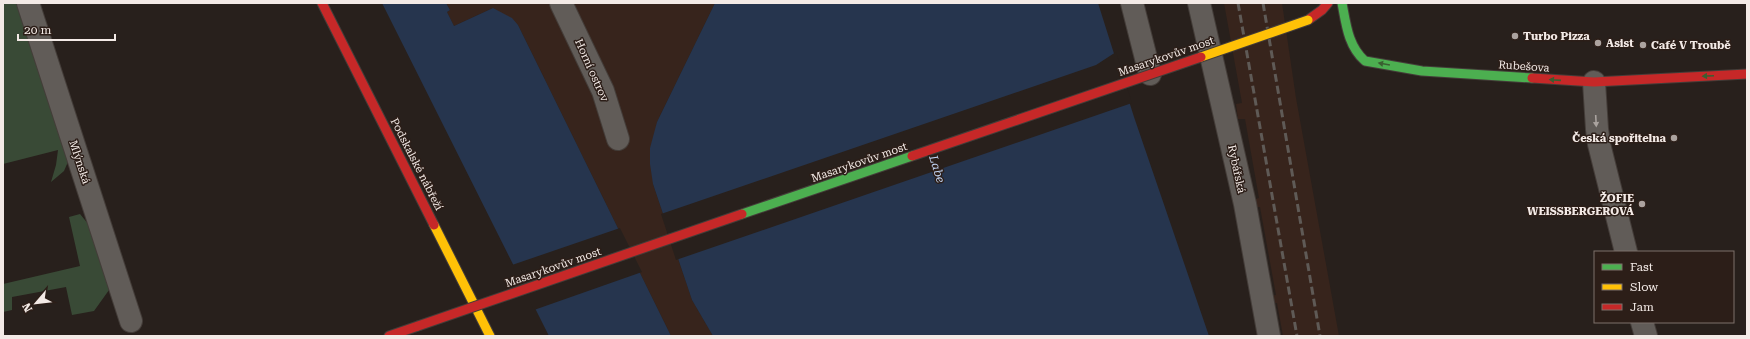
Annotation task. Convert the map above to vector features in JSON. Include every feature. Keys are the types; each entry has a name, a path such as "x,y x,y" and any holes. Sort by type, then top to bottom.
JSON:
{"street":[{"name":"Mlýnská","path":"28,3 131,321"},
{"name":"Podskalské nábřeží","path":"322,3 490,336"},
{"name":"Horní ostrov","path":"561,3 603,91 618,139"},
{"path":"1132,3 1150,74"},
{"name":"Rybářská","path":"1199,3 1245,204 1269,336"},
{"name":"Masarykovův most","path":"389,336 1308,20 1322,10 1328,3"},
{"name":"Rubešova","path":"1342,3 1355,51 1360,58 1365,61 1422,71 1594,82 1747,74"},
{"path":"1594,82 1599,144 1626,251"},
{"path":"1642,323 1646,336"}],"shaded area":[{"path":"446,3 715,3 657,122 653,184 692,300 713,336 671,336 518,25 493,8 454,26 447,12 450,10"},
{"path":"1224,3 1282,3 1296,98 1339,336 1283,336 1277,303 1270,303 1270,296 1276,295 1260,207 1253,207 1252,200 1259,198 1245,119 1238,119 1236,104 1242,103"}],"green space":[{"path":"3,3 18,3 70,157 64,171 51,182 56,165 58,150 3,164"},
{"path":"80,214 89,225 109,290 94,311 72,315 66,287 12,297 12,310 3,312 3,284 80,266 69,217"}],"water":[{"path":"382,3 446,3 450,10 447,12 454,26 493,8 512,18 518,25 671,336 549,336"},
{"name":"Labe","path":"715,3 1098,3 1134,117 1209,336 713,336 692,300 653,184 650,164 650,148 657,122"}],"pier":[{"path":"1116,52 1132,103 676,260 661,214 1096,65"},
{"path":"620,228 642,272 534,310 512,265"}],"railway":[{"path":"1238,3 1297,336"},
{"path":"1263,3 1320,336"}],"traffic: fast":[{"path":"1342,3 1351,42 1359,55 1365,61 1422,71 1532,78"},
{"path":"742,214 912,156"}],"traffic: slow":[{"path":"1201,57 1308,20"},
{"path":"434,225 490,336"}],"traffic: jam":[{"path":"322,3 434,225"},
{"path":"1308,20 1322,10 1328,3"},
{"path":"912,156 1201,57"},
{"path":"1532,78 1594,82 1747,74"},
{"path":"418,326 742,214"},
{"path":"389,336 418,326"}],"place":[{"name":"Turbo Pizza","path":"1515,36"},
{"name":"Asist","path":"1598,43"},
{"name":"Café V Troubě","path":"1643,45"},
{"name":"Česká spořitelna","path":"1674,138"},
{"name":"ŽOFIE WEISSBERGEROVÁ","path":"1642,204"}]}
